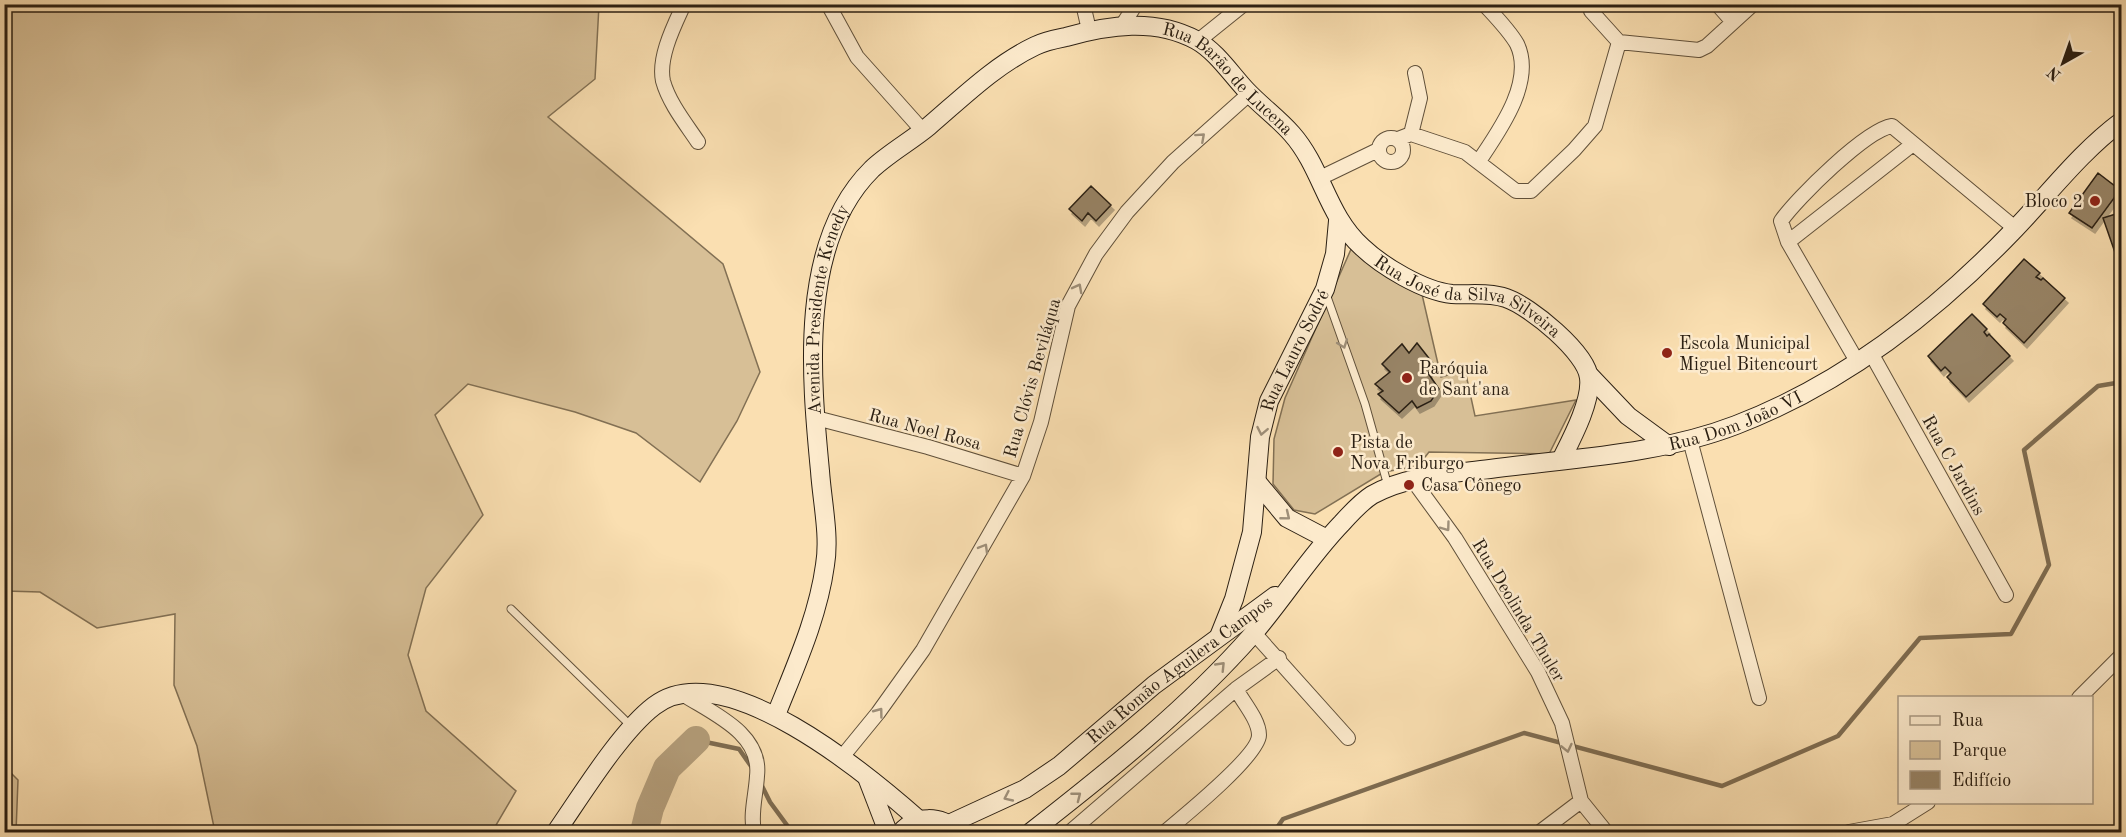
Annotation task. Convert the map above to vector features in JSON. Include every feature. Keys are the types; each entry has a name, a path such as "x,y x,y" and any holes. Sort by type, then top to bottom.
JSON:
{"street":[{"path":"684,4 666,48 663,80 678,112 698,142"},
{"path":"828,4 857,57 924,131"},
{"path":"1083,4 1089,30"},
{"path":"1123,24 1136,4"},
{"path":"1198,41 1244,4"},
{"path":"1479,160 1513,108 1521,62 1517,45 1484,4"},
{"path":"1717,4 1733,22"},
{"path":"1591,11 1619,42 1699,50 1707,46 1753,4"},
{"path":"2111,4 2121,6"},
{"name":"Rua Barão de Lucena","path":"1089,30 1123,24 1160,28 1198,41 1294,136 1320,178 1338,220"},
{"name":"Avenida Presidente Kenedy","path":"776,715 804,644 826,562 816,418 815,327 818,282 829,240 855,190 873,168 924,131 994,71 1037,45 1089,30"},
{"path":"1415,73 1420,98 1404,137 1403,155 1397,162 1389,163 1381,159 1378,150 1381,142 1389,138 1404,137 1465,152 1479,160 1516,191 1531,191 1574,150 1594,126 1619,42"},
{"name":"Rua Clóvis Beviláqua","path":"842,757 878,713 923,650 1023,476 1041,422 1068,306 1096,254 1127,212 1173,162 1249,94"},
{"name":"Rua Dom João VI","path":"1289,586 1327,539 1368,497 1389,487 1412,479 1669,446 1767,412 1864,358 1945,297 2016,229 2068,168 2121,124"},
{"path":"1913,144 1788,242 1781,221 1786,213 1868,137 1882,128 1892,126 2016,229"},
{"path":"1320,178 1378,150"},
{"name":"Rua Lauro Sodré","path":"1220,634 1233,599 1251,532 1260,437 1269,401 1325,289 1335,254 1338,220"},
{"name":"Rua José da Silva Silveira","path":"1338,220 1371,255 1430,289 1450,294 1504,297 1522,305 1559,335 1590,376 1628,416 1669,446"},
{"name":"Rua C Jardins","path":"1788,242 1864,358 2006,595"},
{"path":"1561,460 1586,399 1590,376"},
{"name":"Rua Noel Rosa","path":"816,418 1023,476"},
{"path":"1690,440 1760,698"},
{"name":"Rua Deolinda Thuler","path":"1412,479 1455,538 1538,672 1562,723 1581,801 1606,832"},
{"path":"1257,482 1287,519 1327,539"},
{"name":"Rua Romão Aguilera Campos","path":"953,828 1025,789 1059,766 1154,685 1220,634 1289,586"},
{"name":"Rua Romão Aguilera Campos","path":"1031,832 1125,759 1192,696 1254,633 1289,586"},
{"path":"1254,633 1279,658 1348,738"},
{"path":"2081,696 2121,655"},
{"path":"1070,832 1236,689 1279,658"},
{"path":"1165,832 1249,756 1259,737 1257,726 1236,689"},
{"path":"682,693 744,735 753,748 758,774 753,810 754,832"},
{"path":"556,832 633,727 654,705 682,693 703,693 738,701 776,715 842,757 919,820"},
{"path":"868,780 888,832"},
{"path":"1540,832 1581,801"},
{"path":"1849,832 1893,824 1925,804"},
{"path":"901,832 919,820 934,819 953,828"}],"lane":[{"path":"1325,289 1373,429 1389,487"},
{"path":"511,609 633,727"}],"green space":[{"path":"5,4 599,5 595,79 548,117 723,264 760,372 737,421 700,482 636,433 575,412 468,384 435,415 483,515 426,588 408,655 426,711 516,791 492,832 215,832 197,746 174,685 175,614 97,628 40,592 5,591"},
{"path":"1352,247 1421,290 1441,377 1465,370 1475,416 1576,400 1549,454 1429,452 1418,466 1384,472 1315,514 1294,510 1273,484 1274,439 1285,398"},
{"path":"4,766 18,780 16,832 5,832"}],"building":[{"name":"Bloco 2","path":"2098,173 2120,190 2092,228 2069,213"},
{"path":"1091,186 1111,205 1096,221 1088,213 1082,221 1069,209"},
{"path":"2122,212 2122,263 2119,264 2103,218"},
{"path":"2024,259 2040,273 2036,277 2041,280 2043,278 2065,298 2024,343 2003,323 2006,319 2000,314 1997,317 1983,304"},
{"path":"1972,314 1987,329 1984,332 1987,336 1989,334 2010,356 1966,397 1947,377 1951,373 1945,367 1941,371 1928,356"},
{"name":"Paróquia de Sant'ana","path":"1417,343 1435,366 1428,373 1439,389 1431,401 1417,408 1412,401 1399,413 1378,394 1383,391 1375,384 1390,372 1382,364 1402,344 1409,353"}],"waterway":[{"path":"1274,832 1283,819 1524,733 1722,786 1838,736 1920,638 2011,634 2049,565 2024,450 2098,386 2122,382"},
{"path":"696,740 739,749 753,769"},
{"path":"644,832 650,808 667,768 696,740"},
{"path":"761,784 770,802 792,832"}],"place":[{"name":"Bloco 2","path":"2095,201"},
{"name":"Escola Municipal Miguel Bitencourt","path":"1667,353"},
{"name":"Paróquia de Sant'ana","path":"1407,378"},
{"name":"Pista de Nova Friburgo","path":"1338,452"},
{"name":"Casa Cônego","path":"1409,485"}]}
